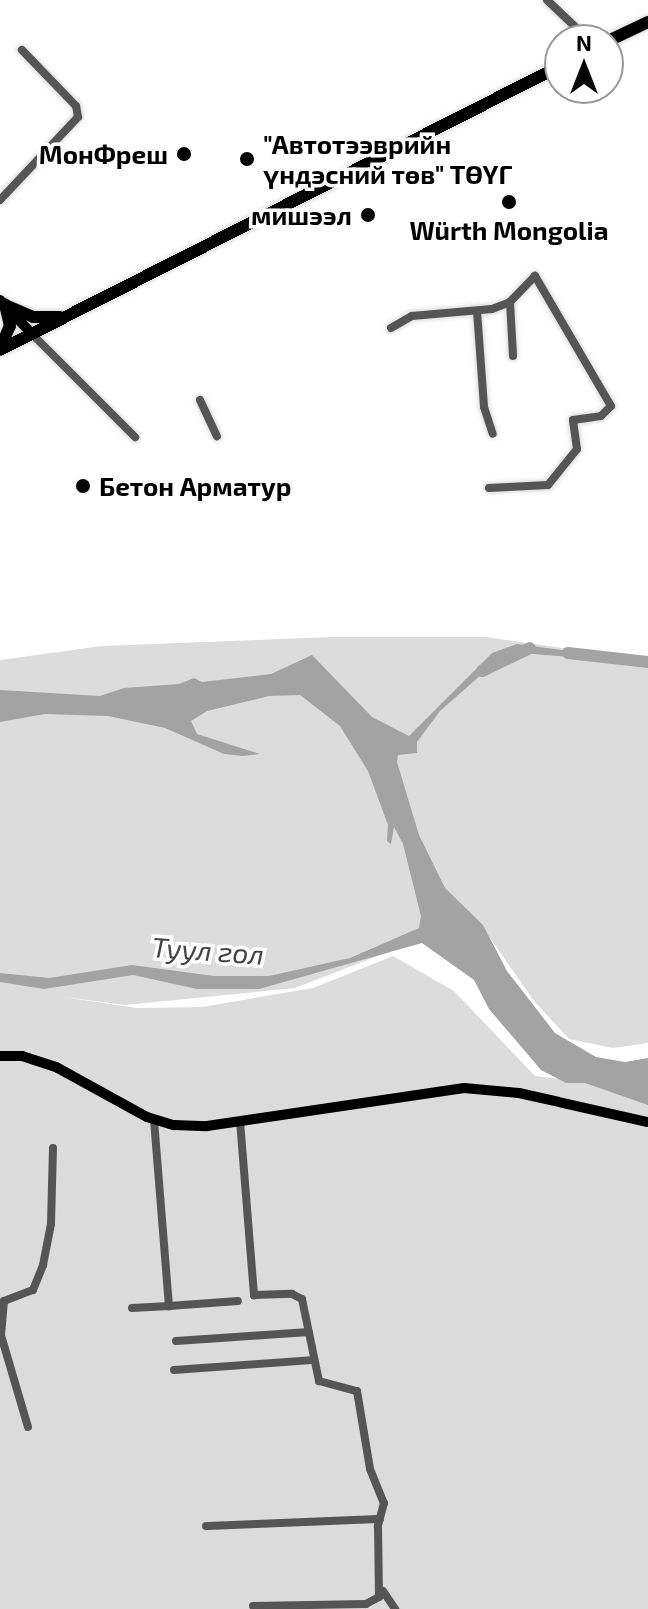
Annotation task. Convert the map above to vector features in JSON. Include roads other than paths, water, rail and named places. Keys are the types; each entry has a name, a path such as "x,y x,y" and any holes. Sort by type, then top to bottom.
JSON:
{"highway":[{"path":"624,33 648,22"},
{"path":"0,350 544,74"},
{"path":"3,302 33,317 65,317"},
{"path":"0,350 10,326 3,302"}],"main road":[{"path":"3,302 32,334"},
{"path":"0,1056 22,1056 56,1067 154,1120 199,1126 464,1088 519,1093 648,1122"}],"street":[{"path":"547,0 572,24"},
{"path":"0,200 78,117 76,106 22,50"},
{"path":"391,328 412,316 477,311 510,302 535,276 611,406 601,416 573,420 577,449 548,485 489,488"},
{"path":"510,302 513,356"},
{"path":"477,311 484,407 493,434"},
{"path":"32,334 135,437"},
{"path":"200,400 217,436"},
{"path":"154,1120 169,1306"},
{"path":"240,1121 252,1290 258,1296 298,1296 309,1332 312,1360 323,1385 357,1391 370,1469 384,1497 380,1519 383,1591 395,1609"},
{"path":"28,1427 1,1335 4,1301 33,1290 43,1265 51,1224 53,1148"},
{"path":"132,1308 238,1301"},
{"path":"176,1341 309,1332"},
{"path":"174,1370 312,1360"},
{"path":"206,1526 380,1519"},
{"path":"253,1606 362,1606 383,1591"}],"waterway":[{"name":"Туул гол","path":"482,671 530,648"},
{"name":"Туул гол","path":"568,653 648,662"}],"place":[{"name":"МонФреш","path":"184,154"},
{"name":"\"Автотээврийн үндэсний төв\" ТӨҮГ","path":"247,159"},
{"name":"Würth Mongolia","path":"509,202"},
{"name":"мишээл","path":"368,215"},
{"name":"Бетон Арматур","path":"83,486"}]}
